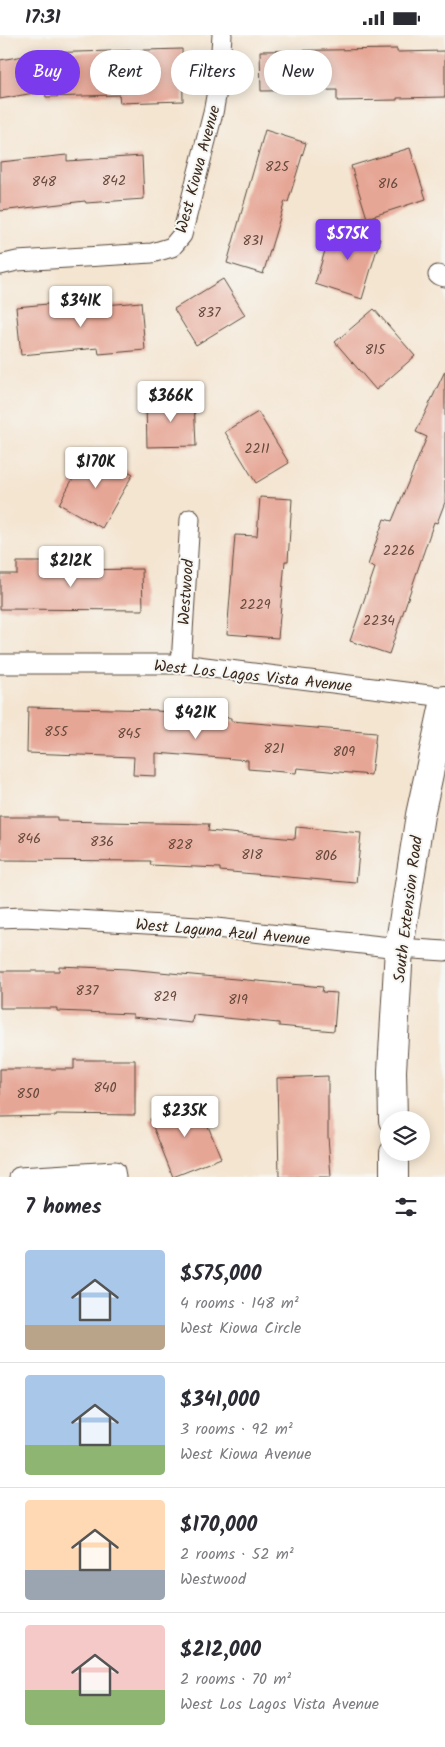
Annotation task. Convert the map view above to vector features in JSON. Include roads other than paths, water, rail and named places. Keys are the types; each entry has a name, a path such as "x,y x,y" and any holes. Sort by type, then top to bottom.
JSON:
{"street":[{"name":"West Kiowa Avenue","path":"0,265 17,261 152,253 172,247 182,235 213,113 219,80 222,35"},
{"name":"Westwood","path":"181,664 190,519"},
{"name":"West Los Lagos Vista Avenue","path":"0,664 181,664 445,698"},
{"name":"South Extension Road","path":"393,1111 392,1071 399,948 420,815 445,698"},
{"name":"West Laguna Azul Avenue","path":"0,918 24,917 216,928 399,948 445,951"},
{"path":"394,1161 394,1177"},
{"path":"19,1177 116,1174"}]}
